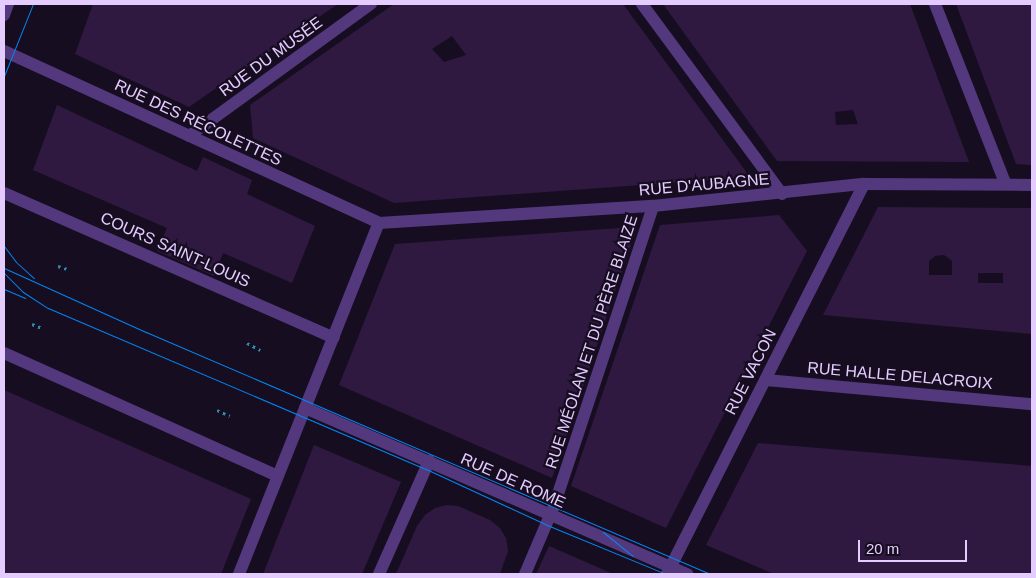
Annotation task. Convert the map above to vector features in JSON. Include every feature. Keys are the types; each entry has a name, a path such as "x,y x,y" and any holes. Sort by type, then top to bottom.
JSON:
{"street":[{"path":"4,15 8,4"},
{"name":"RUE DU MUSÉE","path":"189,136 371,4"},
{"path":"642,4 782,194"},
{"path":"936,4 1005,184"},
{"name":"RUE DES RÉCOLETTES","path":"4,52 379,224"},
{"name":"RUE D'AUBAGNE","path":"379,224 653,206 864,184 1032,185"},
{"name":"RUE VACON","path":"669,571 864,184"},
{"name":"COURS SAINT-LOUIS","path":"4,193 334,338"},
{"name":"RUE MÉOLAN ET DU PÈRE BLAIZE","path":"525,574 551,515 653,206"},
{"path":"239,574 379,224"},
{"path":"4,353 278,476"},
{"name":"RUE HALLE DELACROIX","path":"766,380 1032,404"},
{"name":"RUE DE ROME","path":"305,408 551,515 669,571 687,574"},
{"path":"379,574 429,461"}],"path":[{"path":"58,266 67,269"},
{"path":"32,324 40,328"},
{"path":"247,344 260,350"},
{"path":"217,410 230,416"}],"building":[{"path":"93,4 338,4 189,107 75,54"},
{"path":"394,4 623,4 750,177 394,203 253,138 250,105","holes":["452,36 466,55 444,62 432,49"]},
{"path":"663,4 910,4 969,162 777,161","holes":["853,110 858,124 836,125 835,112"]},
{"path":"956,4 1032,4 1032,165 1016,164"},
{"path":"57,105 197,171 203,157 252,180 247,194 315,226 292,283 223,253 214,276 157,251 167,228 33,170"},
{"path":"878,207 1032,208 1032,334 823,315","holes":["944,255 952,261 952,275 929,275 929,261 935,256","978,273 1003,273 1003,283 978,283"]},
{"path":"779,215 807,251 666,528 571,486 660,225"},
{"path":"634,227 636,230 552,478 339,385 395,244"},
{"path":"4,390 251,499 221,574 4,574"},
{"path":"758,443 1032,466 1032,574 774,574 706,545"},
{"path":"314,445 401,482 362,574 263,574"},
{"path":"446,505 458,506 490,520 500,528 506,538 508,551 500,574 396,574 417,526 425,515 435,508"},
{"path":"549,546 595,566 613,574 536,574"}],"tram line":[{"path":"4,76 33,4"},
{"path":"4,246 16,262 34,278"},
{"path":"4,268 146,332 710,574"},
{"path":"4,273 23,292 48,308 426,469 547,525 666,574"},
{"path":"4,289 25,298"},
{"path":"603,532 633,556"}]}
